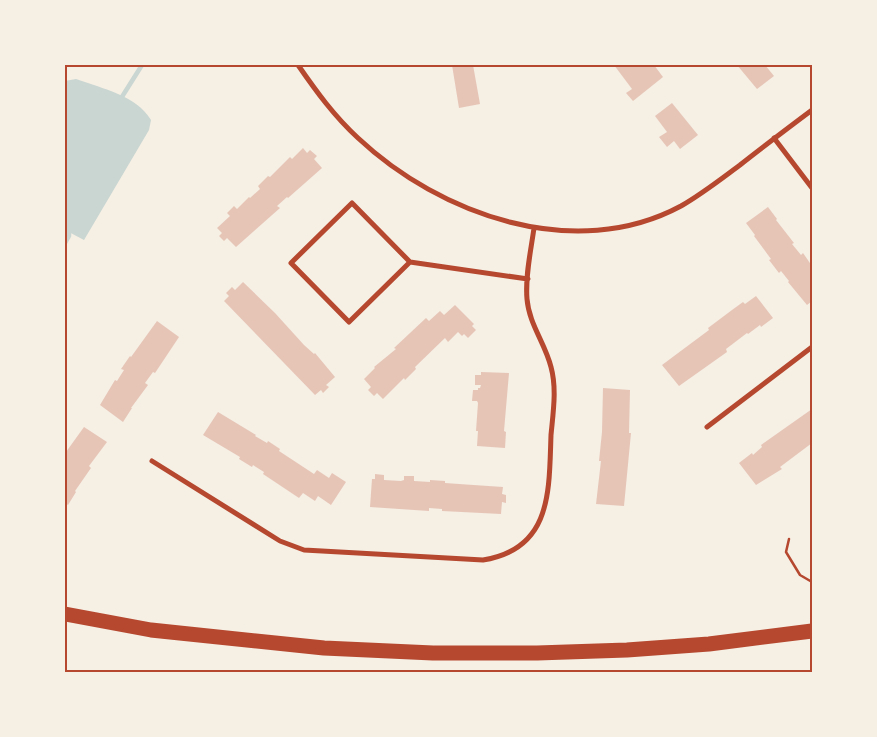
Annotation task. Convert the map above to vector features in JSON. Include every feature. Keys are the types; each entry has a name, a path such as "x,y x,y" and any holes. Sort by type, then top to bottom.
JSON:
{"highway":[{"path":"65,614 151,630 324,648 433,653 537,653 627,650 709,644 812,631"}],"street":[{"path":"298,65 313,88 358,139 405,175 456,203 507,222 534,228 595,230 622,226 650,218 680,206 712,186 812,110"},
{"path":"774,138 812,188"},
{"path":"410,262 349,322 291,263 352,203 410,262 528,278"},
{"path":"152,460 280,541 304,550 483,560 500,558 516,549 530,539 539,525 545,508 549,483 554,384 551,366 535,330 526,298 534,228"},
{"path":"707,427 812,347"}],"path":[{"path":"789,539 786,552 800,576 812,582"}],"shaded area":[{"path":"76,79 128,99 145,111 151,120 149,130 84,240 65,230 65,81"}],"building":[{"path":"452,65 473,65 480,104 459,108"},
{"path":"614,65 654,65 663,77 633,101 626,93 632,89"},
{"path":"737,65 765,65 774,76 757,89"},
{"path":"672,103 698,135 680,149 674,141 667,147 659,137 667,132 655,116"},
{"path":"303,148 307,153 310,150 317,156 314,159 322,168 277,206 280,208 236,247 227,238 224,241 219,236 222,233 217,228 230,216 227,213 234,206 237,209 250,198 260,189 258,186 268,176 270,177 290,157 292,159"},
{"path":"768,207 794,243 792,244 801,255 803,253 812,266 812,301 807,305 781,271 779,273 769,260 771,259 746,223"},
{"path":"243,282 304,345 315,353 335,377 326,385 329,387 323,393 321,390 315,395 224,301 229,296 226,293 232,287 235,290"},
{"path":"756,296 773,318 761,327 760,325 747,333 726,349 727,352 679,386 662,365 709,330 708,328 732,310"},
{"path":"455,305 474,324 472,326 476,330 468,338 458,332 448,342 445,338 415,367 416,369 405,380 404,378 383,399 377,393 374,396 368,390 371,387 364,379 374,367 396,349 394,348 426,318 429,321 440,311 444,315"},
{"path":"157,321 179,337 155,373 153,372 145,383 148,385 123,422 100,405 115,380 117,381 124,370 121,369"},
{"path":"481,372 509,373 504,431 506,432 505,448 477,446 478,403 477,401 472,401 473,390 478,390 481,385 475,385 475,375 481,375"},
{"path":"603,388 630,390 629,433 631,433 624,506 596,504 601,461 599,461"},
{"path":"812,409 812,443 780,467 782,469 756,485 739,463 752,453 753,455 762,447 761,445"},
{"path":"218,412 267,443 268,441 280,449 279,451 314,474 317,470 329,478 332,473 346,482 331,505 318,496 315,501 303,493 299,498 263,474 264,472 253,465 252,467 239,459 240,457 203,435"},
{"path":"84,427 107,442 89,466 91,468 68,505 65,503 65,456"},
{"path":"375,474 384,475 384,480 401,481 404,480 404,476 414,476 414,481 445,481 445,483 503,487 502,494 506,495 506,503 502,502 501,514 442,511 442,509 429,508 429,511 370,507 372,479 375,479"}],"waterway":[{"path":"120,100 142,65"},
{"path":"65,220 69,224 69,236 65,243"}]}
